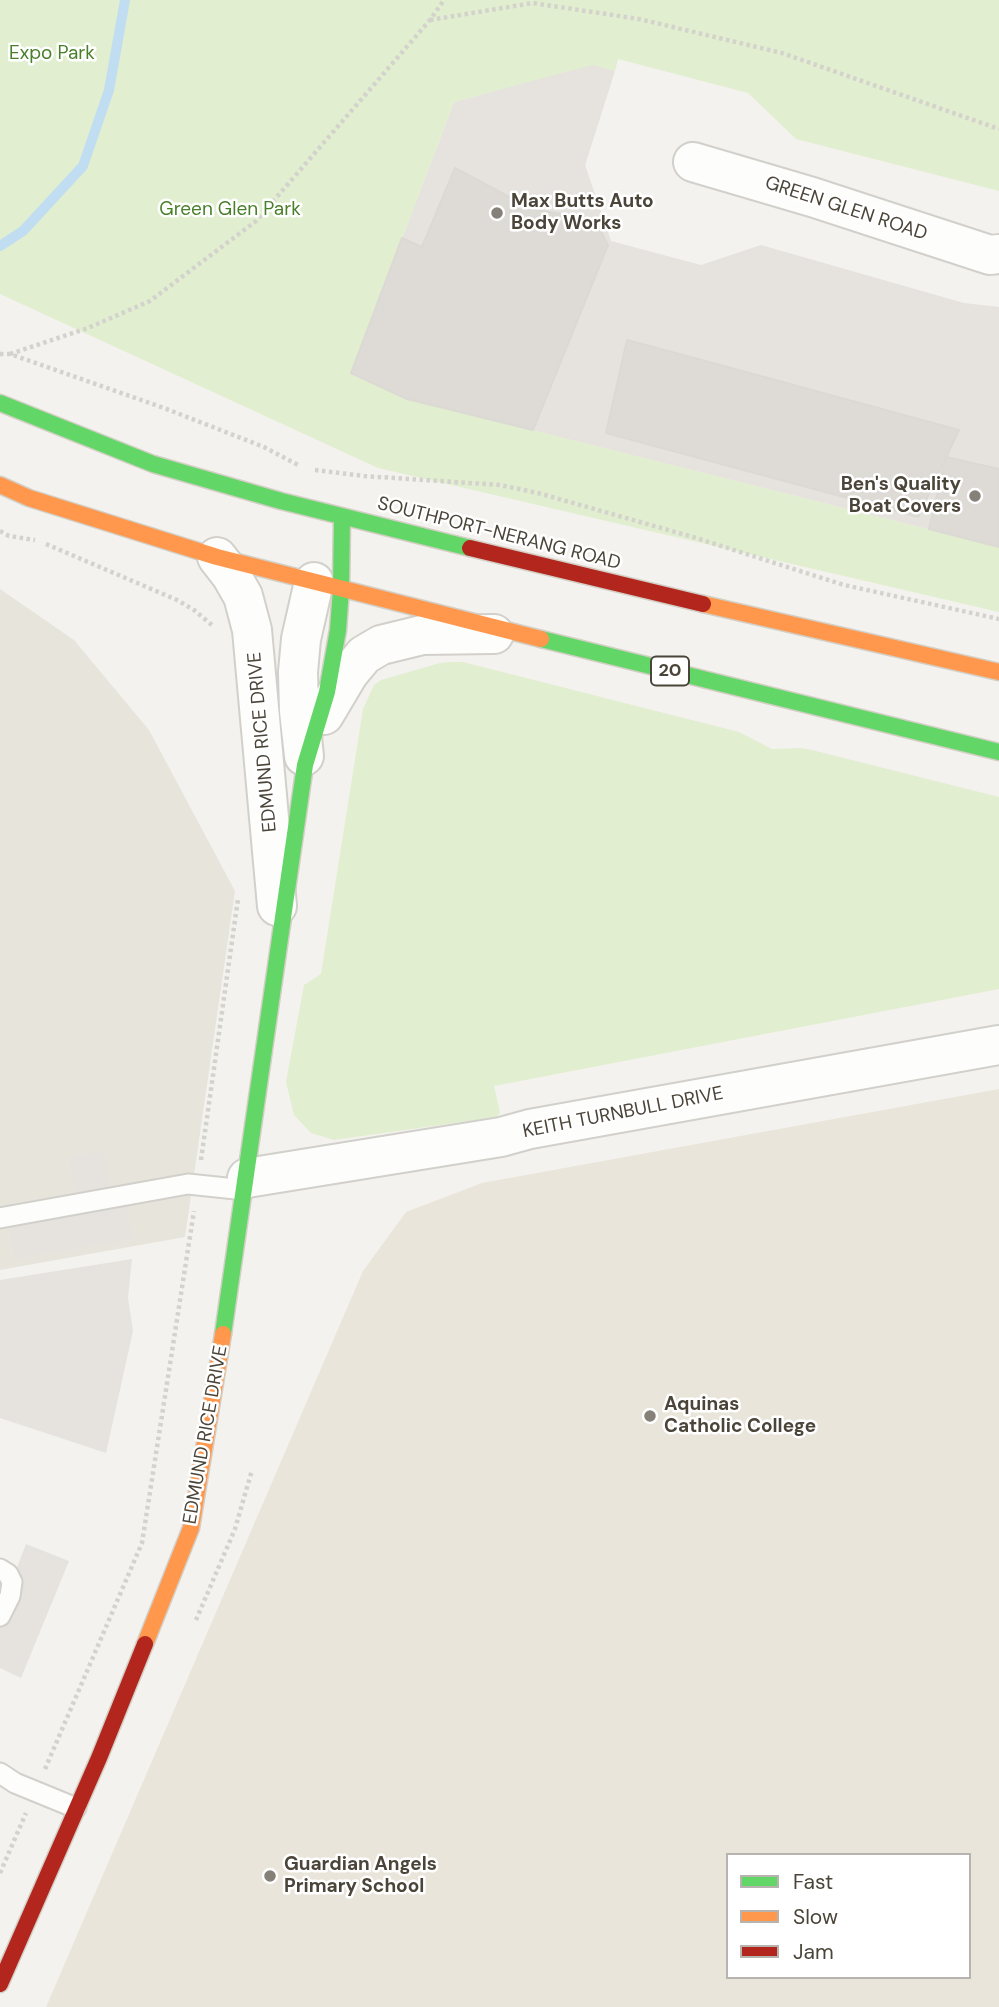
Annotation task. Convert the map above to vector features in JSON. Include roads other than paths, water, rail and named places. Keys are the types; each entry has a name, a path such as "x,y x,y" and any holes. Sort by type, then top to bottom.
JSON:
{"main road":[{"name":"SOUTHPORT-NERANG ROAD","path":"0,403 153,464 342,517 603,581 999,672"},
{"name":"20","path":"0,485 29,498 217,557 325,573 527,636 999,752"},
{"path":"325,573 342,517"},
{"path":"325,573 342,517"},
{"name":"EDMUND RICE DRIVE","path":"0,1984 99,1758 191,1528 215,1393 309,751"}],"street":[{"name":"GREEN GLEN ROAD","path":"693,162 812,197 990,255 999,254"},
{"name":"EDMUND RICE DRIVE","path":"217,557 243,596 252,630 280,936"},
{"name":"EDMUND RICE DRIVE","path":"309,751 299,711 298,672 301,639 325,573"},
{"name":"EDMUND RICE DRIVE","path":"309,751 328,707 349,673 364,655 381,645 422,635 468,633 527,636"},
{"name":"KEITH TURNBULL DRIVE","path":"246,1184 501,1137 556,1124 999,1045"}],"lane":[{"path":"0,1218 182,1185 246,1184"},
{"path":"0,1569 8,1574 12,1582 10,1596 0,1616"},
{"path":"0,1773 15,1783 76,1808"}],"waterway":[{"path":"0,246 23,231 83,166 109,90 125,0"}],"place":[{"name":"Max Butts Auto Body Works","path":"497,213"},
{"name":"Ben's Quality Boat Covers","path":"975,496"},
{"name":"Aquinas Catholic College","path":"650,1416"},
{"name":"Guardian Angels Primary School","path":"270,1876"}],"park label":[{"name":"Expo Park","path":"52,54"},
{"name":"Green Glen Park","path":"230,210"}]}
